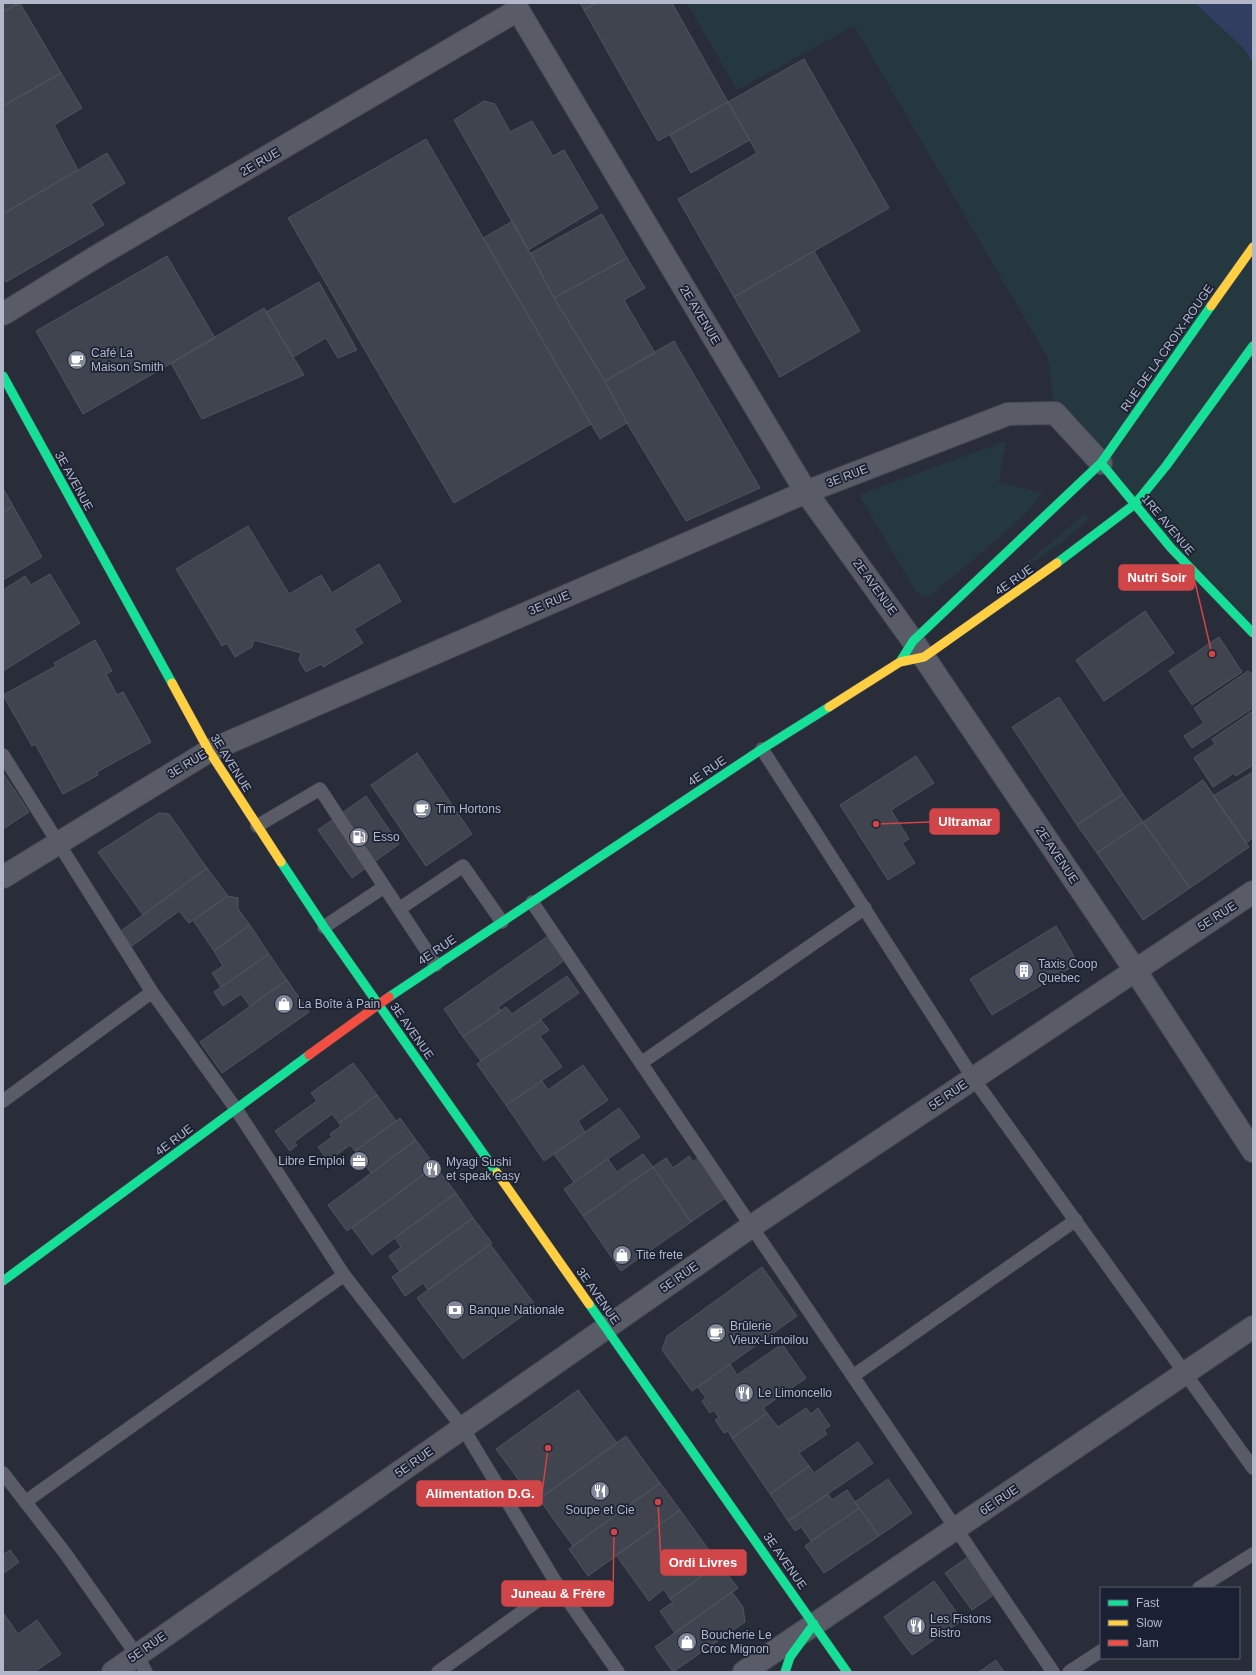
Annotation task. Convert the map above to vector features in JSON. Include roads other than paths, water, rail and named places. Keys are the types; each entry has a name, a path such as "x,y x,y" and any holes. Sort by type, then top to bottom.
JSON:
{"main road":[{"name":"RUE DE LA CROIX-ROUGE","path":"1101,463 1253,247"},
{"path":"1134,504 1166,466 1253,346"},
{"name":"3E AVENUE","path":"3,376 209,751 257,826 324,927 847,1672"},
{"name":"1RE AVENUE","path":"1101,463 1170,548 1253,633"},
{"name":"4E RUE","path":"900,662 918,649 1101,463"},
{"name":"4E RUE","path":"3,1281 378,1004 762,748 900,662 918,649 1035,580 1134,504"},
{"path":"785,1672 790,1657 814,1624"}],"street":[{"name":"2E RUE","path":"3,314 99,255 518,10"},
{"name":"2E AVENUE","path":"518,10 806,492 918,649 1135,970 1253,1151"},
{"name":"3E RUE","path":"3,877 209,751 806,492 1008,414 1055,413 1101,463"},
{"name":"5E RUE","path":"113,1672 141,1663 463,1428 752,1226 1253,892"},
{"name":"6E RUE","path":"744,1672 1253,1327"}],"lane":[{"path":"762,748 973,1078 1253,1468"},
{"path":"3,755 152,992 236,1109 344,1275 463,1428 558,1586 618,1672"},
{"path":"257,826 320,789 436,966"},
{"path":"399,909 463,866 502,922"},
{"path":"324,927 384,886"},
{"path":"532,902 1053,1672"},
{"path":"641,1062 865,908"},
{"path":"3,1101 152,992"},
{"path":"853,1376 1076,1220"},
{"path":"25,1502 344,1275"},
{"path":"3,1473 65,1552 141,1663"},
{"path":"1201,1587 1253,1554"},
{"path":"438,1672 558,1586"},
{"path":"1069,1672 1100,1652"}],"water":[{"path":"1195,3 1253,3 1253,64 1245,50"}],"place":[{"name":"Café La Maison Smith","path":"77,360"},
{"name":"Nutri Soir","path":"1212,654"},
{"name":"Tim Hortons","path":"422,809"},
{"name":"Ultramar","path":"876,824"},
{"name":"Esso","path":"359,837"},
{"name":"Taxis Coop Quebec","path":"1024,971"},
{"name":"La Boîte à Pain","path":"284,1004"},
{"name":"Libre Emploi","path":"359,1161"},
{"name":"Myagi Sushi et speak easy","path":"432,1169"},
{"name":"Tite frete","path":"622,1255"},
{"name":"Banque Nationale","path":"455,1310"},
{"name":"Brûlerie Vieux-Limoilou","path":"716,1333"},
{"name":"Le Limoncello","path":"744,1393"},
{"name":"Alimentation D.G.","path":"548,1448"},
{"name":"Soupe et Cie","path":"600,1491"},
{"name":"Ordi Livres","path":"658,1502"},
{"name":"Juneau & Frère","path":"614,1532"},
{"name":"Les Fistons Bistro","path":"916,1626"},
{"name":"Boucherie Le Croc Mignon","path":"687,1642"}]}
